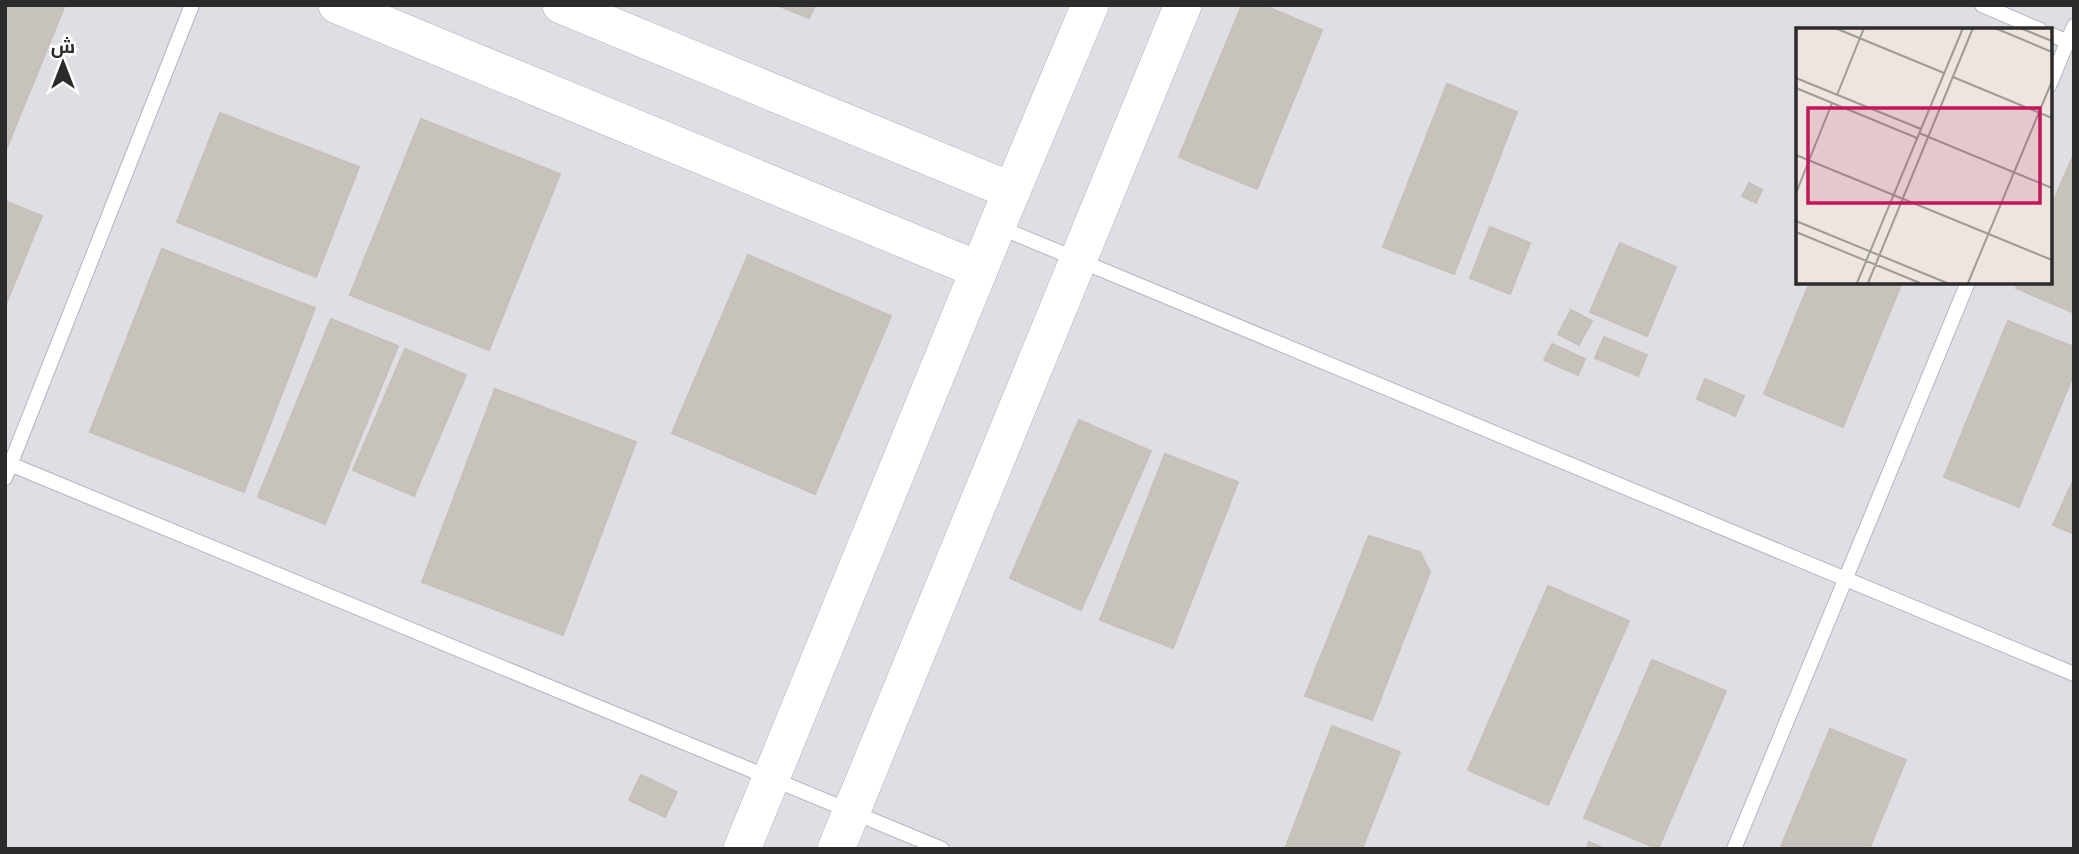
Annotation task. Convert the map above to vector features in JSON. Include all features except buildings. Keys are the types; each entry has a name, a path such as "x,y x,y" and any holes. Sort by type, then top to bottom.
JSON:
{"street":[{"path":"337,5 979,270"},
{"path":"561,5 1012,191"},
{"path":"742,849 1090,5"},
{"path":"836,849 1183,5"}],"lane":[{"path":"192,5 7,468 942,849"},
{"path":"1982,5 2035,28"},
{"path":"2051,82 2071,42 2074,26"},
{"path":"2051,35 2071,42"},
{"path":"997,226 2074,674"},
{"path":"1734,849 1967,284"}],"shaded area":[{"path":"5,5 2074,5 2074,849 5,849"}]}
